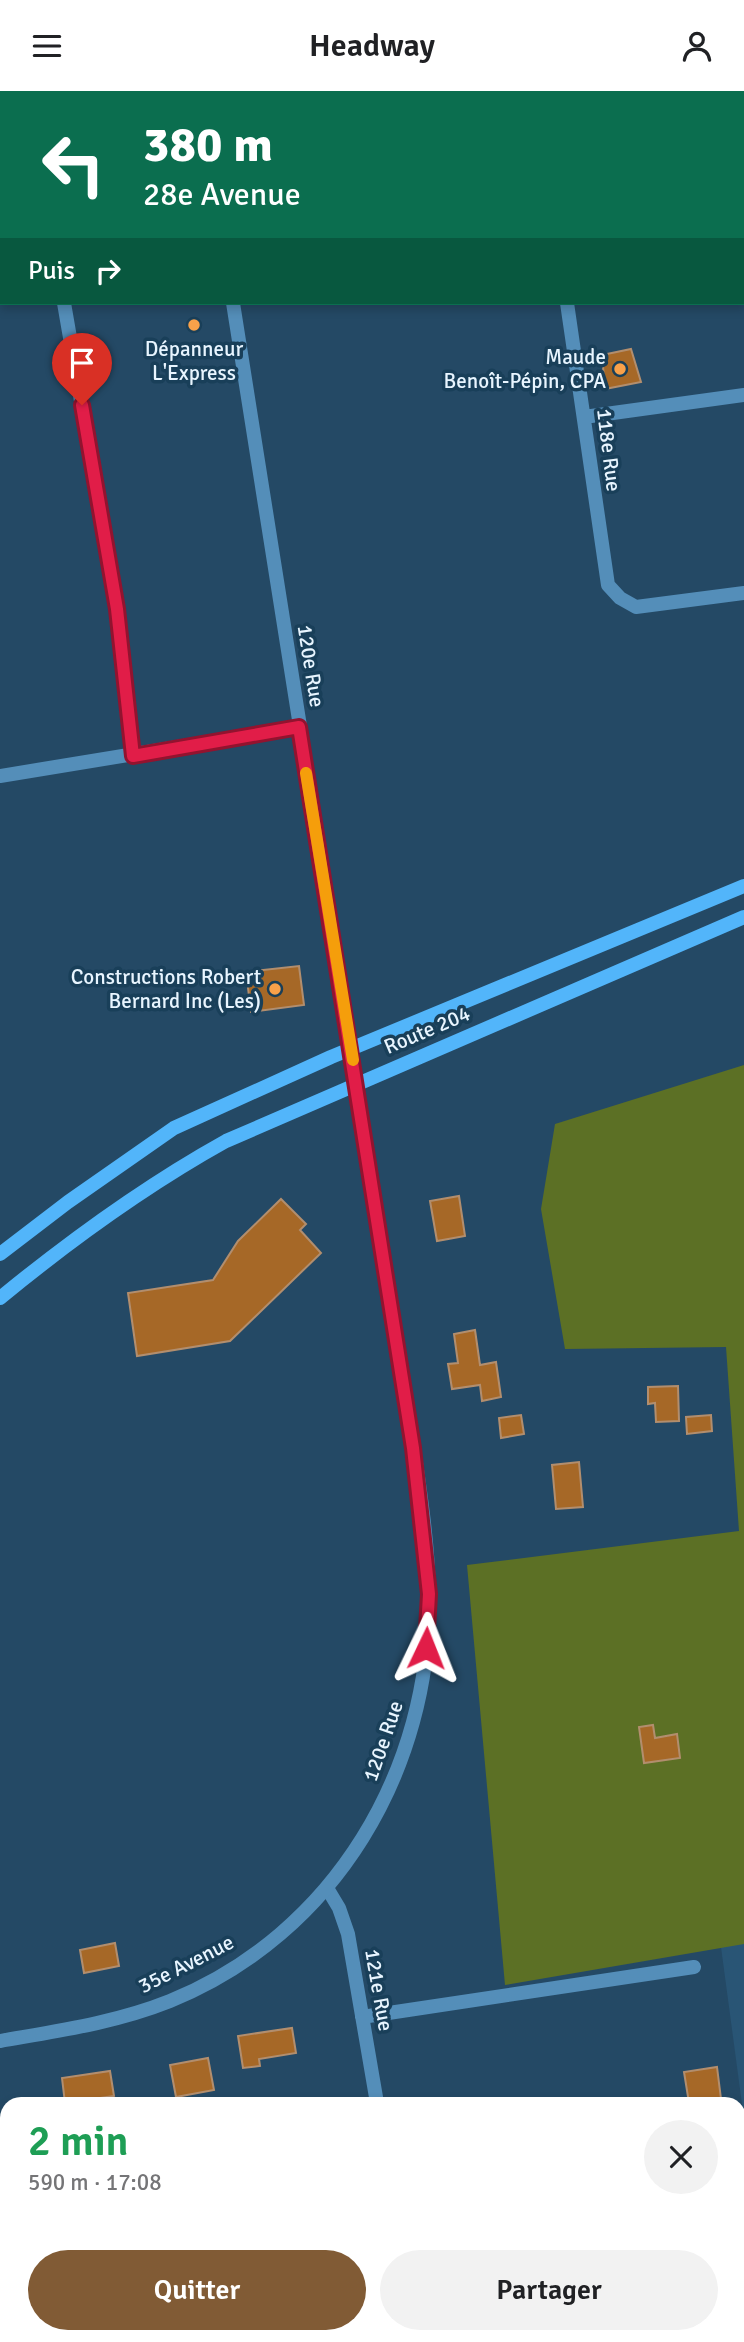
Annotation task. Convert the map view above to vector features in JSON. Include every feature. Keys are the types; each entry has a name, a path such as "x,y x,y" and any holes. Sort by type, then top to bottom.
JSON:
{"main road":[{"name":"Route 204","path":"0,1254 68,1202 174,1128 744,886"},
{"name":"Route 204","path":"0,1298 94,1222 167,1173 226,1141 744,917"}],"street":[{"path":"64,305 117,609 133,756"},
{"name":"120e Rue","path":"233,305 410,1421 423,1517 429,1594 419,1705 405,1756 383,1804 327,1888"},
{"name":"118e Rue","path":"567,305 603,569 608,585 620,598 636,607 744,593"},
{"path":"584,417 744,395"},
{"path":"0,776 299,727"},
{"name":"121e Rue","path":"327,1888 340,1908 348,1934 376,2097"},
{"name":"35e Avenue","path":"0,2041 122,2018 171,2001 250,1955 283,1932 327,1888"},
{"path":"362,2017 694,1967"}],"shaded area":[{"path":"744,1943 744,2097 741,2097 721,1947"}],"green space":[{"path":"744,1065 744,1944 505,1985 467,1565 739,1531 726,1347 565,1349 541,1209 555,1124"}],"building":[{"name":"Maude Benoît-Pépin, CPA","path":"631,349 641,382 605,389 602,355"},
{"name":"Constructions Robert Bernard Inc (Les)","path":"299,966 304,1005 251,1012 246,972"},
{"path":"459,1196 465,1236 437,1241 430,1201"},
{"path":"281,1199 306,1224 300,1230 321,1253 230,1341 137,1356 128,1293 213,1280 238,1241"},
{"path":"475,1330 480,1365 496,1362 501,1397 482,1401 480,1385 452,1389 448,1364 458,1363 454,1334"},
{"path":"678,1386 679,1421 656,1422 655,1403 648,1404 648,1387"},
{"path":"521,1415 524,1434 501,1438 499,1418"},
{"path":"711,1415 712,1431 687,1434 686,1417"},
{"path":"579,1462 583,1507 556,1509 552,1465"},
{"path":"653,1725 655,1738 677,1734 680,1758 644,1763 639,1727"},
{"path":"115,1943 119,1966 84,1973 80,1950"},
{"path":"292,2028 296,2053 259,2059 260,2066 243,2068 238,2036"},
{"path":"208,2058 214,2090 176,2097 170,2065"},
{"path":"717,2067 721,2097 688,2097 684,2072"},
{"path":"110,2071 114,2096 64,2097 62,2078"}],"slow traffic":[{"path":"306,773 353,1060"}],"place":[{"name":"Dépanneur L'Express","path":"194,325"},
{"name":"Maude Benoît-Pépin, CPA","path":"620,369"},
{"name":"Constructions Robert Bernard Inc (Les)","path":"275,989"}],"route":[{"path":"82,405 117,609 133,756 299,727 410,1421 423,1517 429,1594 426,1648"}]}
